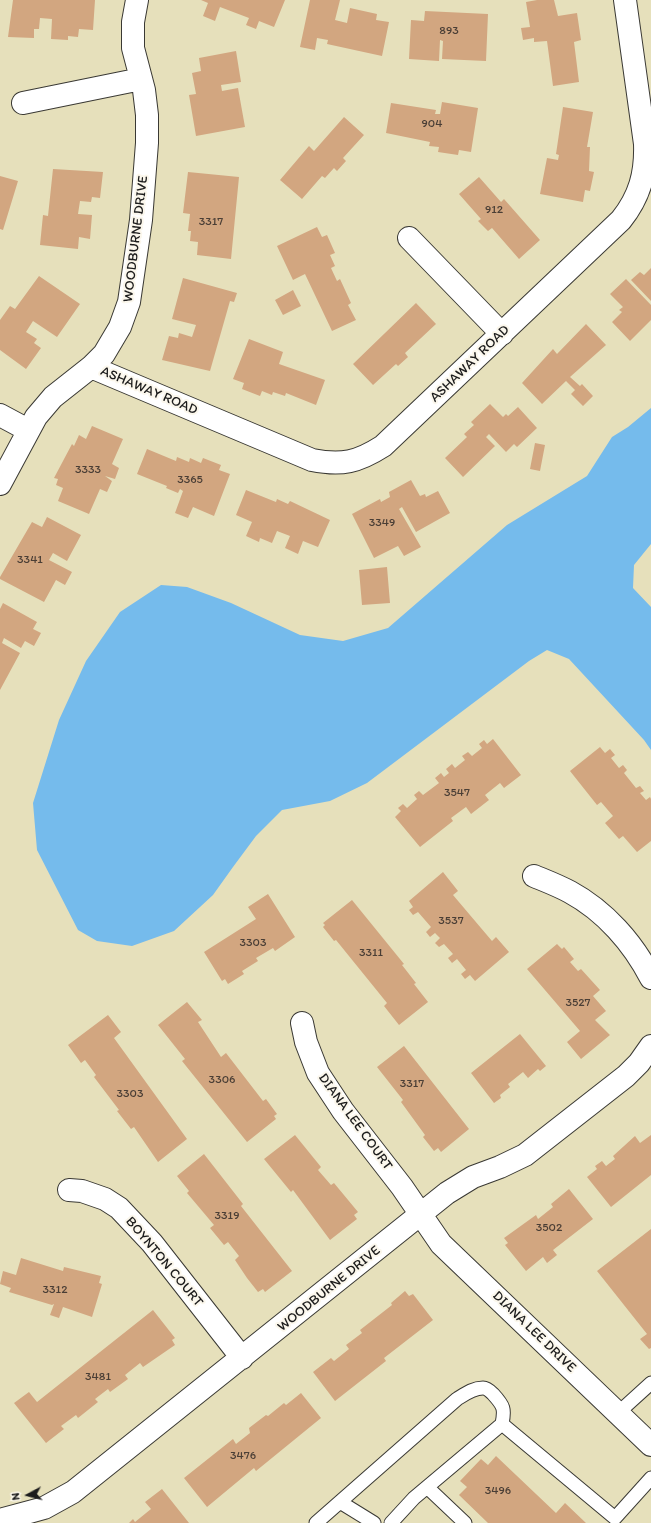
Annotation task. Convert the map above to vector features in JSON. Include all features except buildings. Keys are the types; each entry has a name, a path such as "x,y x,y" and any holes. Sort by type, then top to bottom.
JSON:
{"street":[{"name":"WOODBURNE DRIVE","path":"0,484 36,416 53,397 91,367 104,354 120,327 129,302 141,220 147,143 147,115 141,79 133,48 133,22 138,0"},
{"name":"ASHAWAY ROAD","path":"91,367 312,460 328,463 347,462 366,457 383,446 621,220 630,209 640,189 645,162 645,144 625,0"},
{"path":"23,103 141,79"},
{"path":"409,238 502,334"},
{"path":"0,415 28,430"},
{"path":"534,876 571,892 598,911 622,934 642,961 651,978"},
{"name":"DIANA LEE COURT","path":"302,1023 306,1042 318,1073 343,1111 402,1187 421,1215"},
{"name":"WOODBURNE DRIVE","path":"0,1520 44,1508 73,1492 447,1193 473,1177 525,1155 626,1076 639,1063 651,1046"},
{"name":"BOYNTON COURT","path":"69,1190 82,1191 105,1199 119,1208 152,1243 242,1358"},
{"name":"DIANA LEE DRIVE","path":"421,1215 442,1244 651,1445"}],"lane":[{"path":"618,1413 651,1383"},
{"path":"316,1523 457,1399 471,1391 483,1388 490,1390 502,1403 504,1413 502,1424 414,1498 391,1523"},
{"path":"502,1424 618,1520 651,1478"},
{"path":"427,1487 465,1523"},
{"path":"340,1502 374,1523"}],"water":[{"path":"651,408 651,544 634,565 633,588 651,607 651,750 644,740 569,659 547,650 529,661 367,783 330,801 282,810 256,836 213,895 174,931 132,946 97,941 78,930 37,850 33,803 59,720 86,661 120,612 161,585 187,587 231,603 300,635 343,641 388,628 507,525 587,476 612,437 628,427"}]}
